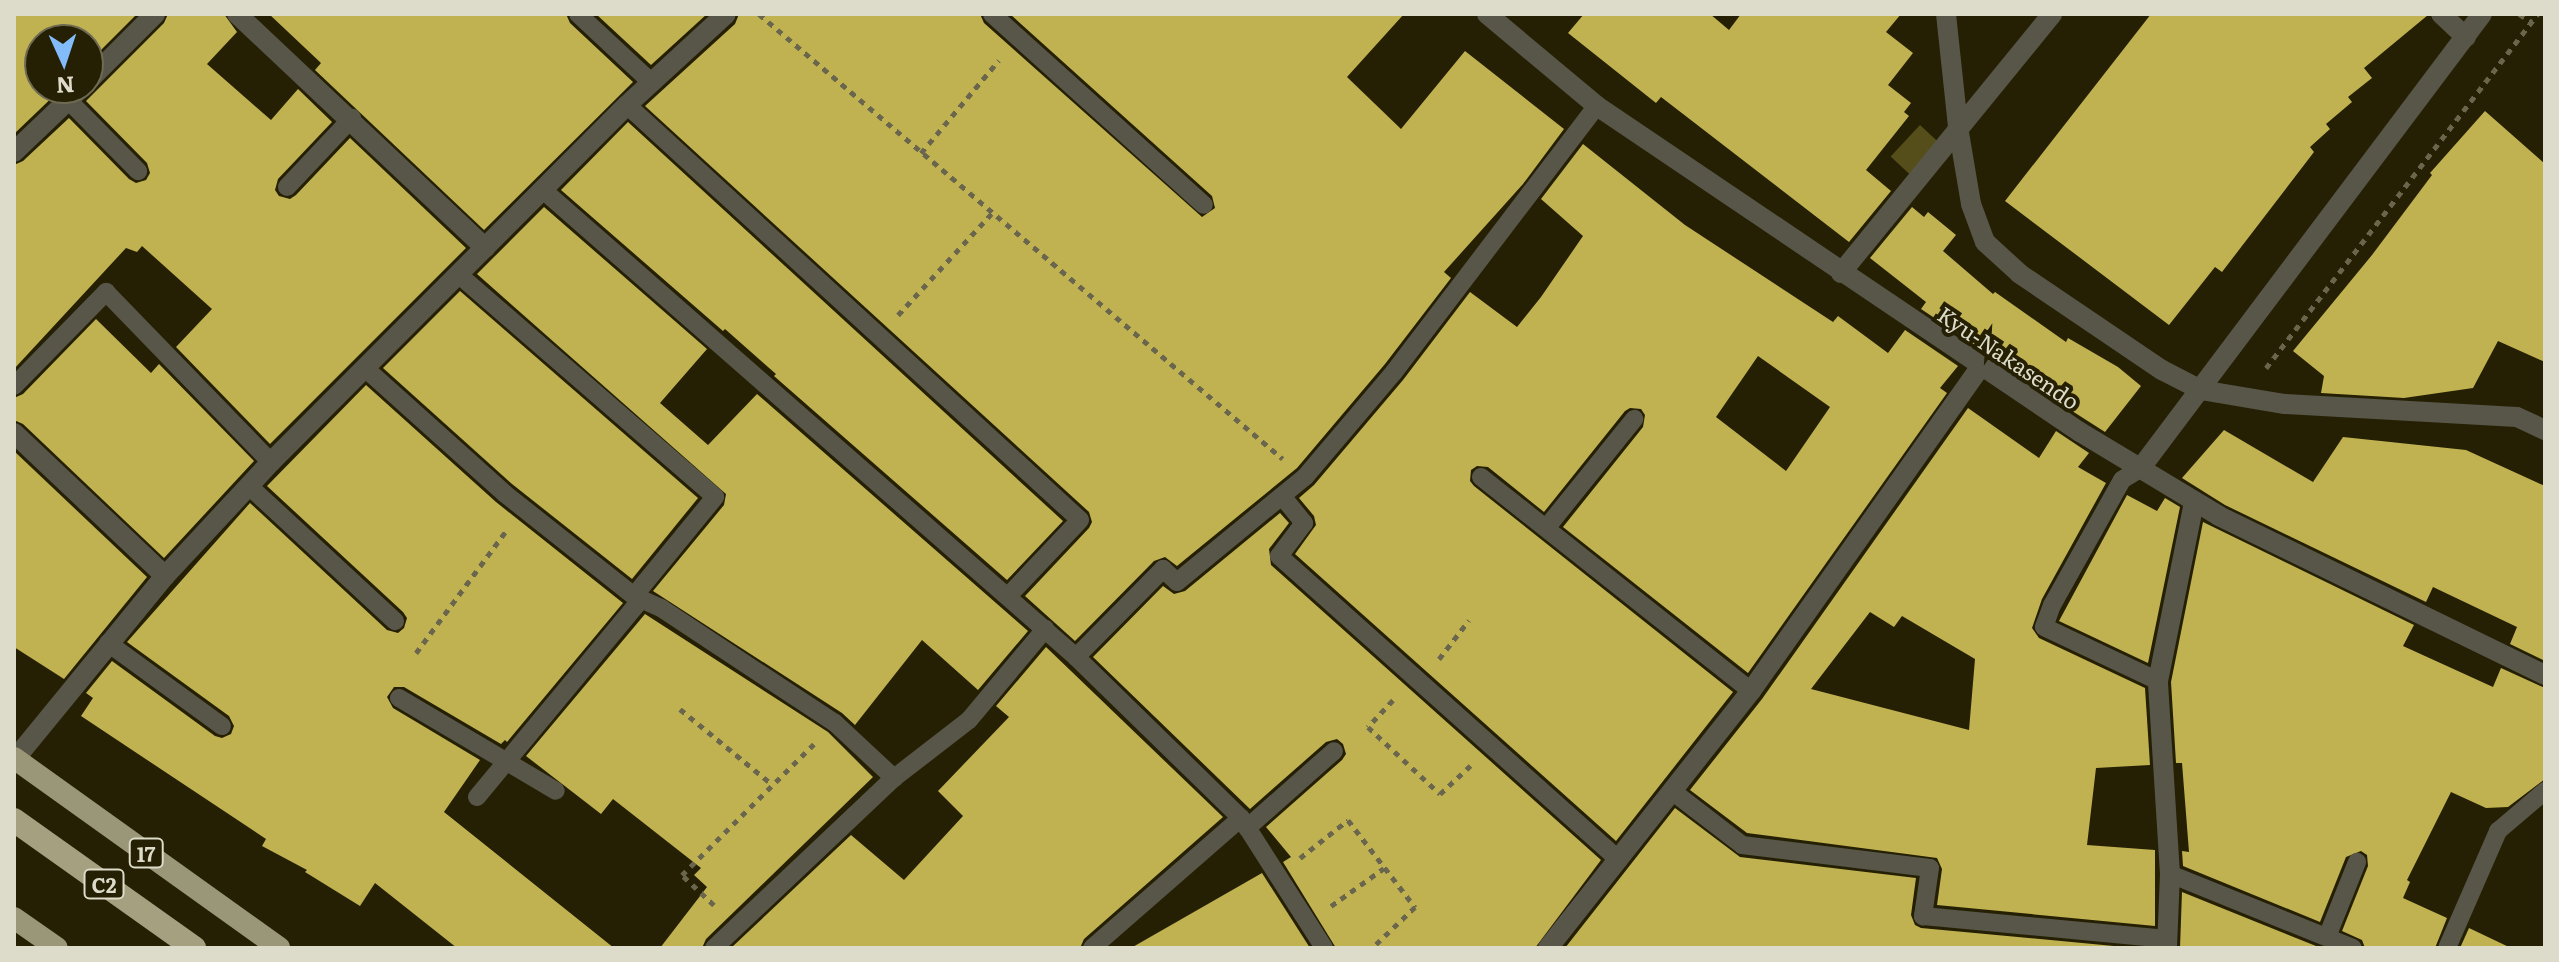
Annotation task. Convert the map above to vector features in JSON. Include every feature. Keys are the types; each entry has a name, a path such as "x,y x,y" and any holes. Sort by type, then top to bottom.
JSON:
{"highway":[{"name":"17","path":"15,758 279,948"},
{"name":"C2","path":"14,820 194,948"},
{"name":"C2","path":"14,831 180,948"},
{"path":"14,918 57,948"}],"street":[{"path":"104,65 155,14"},
{"path":"237,14 352,118 485,248"},
{"path":"15,758 165,576 271,462 627,105 726,14"},
{"name":"Kyu-Nakasendo","path":"1487,14 1597,106 1980,368 2140,469 2194,502 2545,675"},
{"path":"1946,14 1958,127 1971,204 1985,242 2033,283 2162,370 2201,390 2242,399 2517,417 2545,430"},
{"path":"1841,273 2052,14"},
{"path":"2441,14 2466,37"},
{"path":"2140,469 2482,14"},
{"path":"14,152 64,104"},
{"path":"1548,948 1751,691 1980,368"},
{"path":"14,433 165,576"},
{"path":"2167,944 2170,874 2158,681 2194,502"}],"lane":[{"path":"578,14 652,83"},
{"path":"992,14 1204,205"},
{"path":"83,104 138,171"},
{"path":"627,105 1080,520 1009,595"},
{"path":"1076,657 1163,569 1177,582 1305,477 1394,372 1597,106"},
{"path":"287,187 352,118"},
{"path":"543,190 1009,595 1076,657 1244,823 1324,948"},
{"path":"458,274 715,497 477,797"},
{"path":"14,386 106,292 271,462"},
{"path":"366,369 524,508 637,599 661,608 835,723 894,778"},
{"path":"1547,527 1634,419"},
{"path":"2140,469 2122,480 2052,605 2044,627 2158,681"},
{"path":"1481,477 1751,691"},
{"path":"249,486 395,621"},
{"path":"1282,496 1304,523 1279,556 1619,860"},
{"path":"714,948 894,778 969,720 1045,629"},
{"path":"108,643 222,726"},
{"path":"399,698 556,791"},
{"path":"1092,948 1334,751"},
{"path":"1672,791 1742,845 1930,868 1923,916 2167,944"},
{"path":"2447,948 2498,831 2545,791"},
{"path":"2327,937 2357,862"},
{"path":"2170,874 2353,948"}],"path":[{"path":"759,14 1305,477"},
{"path":"2519,14 2532,22"},
{"path":"2242,399 2538,14"},
{"path":"921,153 1017,38"},
{"path":"879,336 992,213"},
{"path":"416,653 524,508"},
{"path":"1469,620 1418,679 1368,727 1440,794 1492,745"},
{"path":"680,709 773,785"},
{"path":"735,925 682,875 835,723"},
{"path":"1277,876 1348,820 1415,907 1372,948"},
{"path":"1307,922 1384,868"}],"shaded area":[{"path":"1920,125 1939,143 1910,174 1891,156"}],"building":[{"path":"14,14 137,14 104,47 104,24 24,24 24,104 45,104 14,134"},
{"path":"168,14 224,14 237,32 207,64 271,120 298,89 332,122 278,179 275,190 279,196 290,199 296,195 350,138 466,248 270,444 176,347 212,309 142,246 137,252 126,248 14,369 14,165 23,161 69,118 129,179 136,183 146,180 150,173 147,163 89,104 104,104 104,83 164,23"},
{"path":"269,14 566,14 570,23 633,82 484,230 315,70 321,63"},
{"path":"596,14 707,14 651,65"},
{"path":"739,14 980,14 984,23 1202,217 1215,208 1212,196 1010,14 1404,14 1347,77 1401,129 1465,51 1564,129 1523,184 1444,272 1451,278 1385,364 1297,468 1177,566 1165,557 1154,561 1075,641 1025,596 1089,528 1092,522 1089,512 645,106 735,24"},
{"path":"1584,14 1710,14 1729,30 1741,14 1901,14 1886,32 1913,53 1888,85 1911,103 1904,112 1909,116 1866,170 1891,191 1849,242 1661,97 1656,103 1568,33"},
{"path":"2151,14 2428,15 2364,68 2372,78 2348,97 2352,102 2326,124 2330,129 2310,147 2314,152 2222,272 2215,267 2169,325 2005,201"},
{"path":"2485,111 2545,164 2545,362 2498,341 2473,388 2404,398 2321,393 2324,376 2293,351 2372,255 2432,175 2430,173"},
{"path":"628,122 1063,521 1007,580 774,376 776,374 725,329 723,331 561,190"},
{"path":"1583,144 1685,225 1833,322 1838,316 1888,353 1905,330 1958,366 1940,388 1947,393 1748,673 1563,527 1643,427 1645,415 1641,409 1625,411 1544,512 1488,467 1477,466 1471,470 1470,481 1474,486 1733,692 1616,841 1295,554 1316,525 1314,516 1299,498 1314,485 1403,380 1470,292 1517,327 1541,297 1583,236 1541,199","holes":["1758,356 1830,407 1786,471 1716,417"]},
{"path":"544,207 707,349 660,403 708,445 757,394 1028,631 978,690 922,640 855,725 842,713 653,591 724,505 726,494 477,274"},
{"path":"1912,207 1924,217 1928,212 1956,235 1943,251 1993,294 1995,292 2066,342 2068,338 2118,367 2141,386 2105,432 2069,409 2073,404 2000,350 1980,338 1975,345 1921,309 1926,302 1870,258"},
{"path":"460,291 698,498 632,579 512,484 383,368"},
{"path":"96,319 151,373 159,364 254,461 164,558 23,424 14,420 14,398 23,394"},
{"path":"366,385 496,502 623,603 507,742 505,740 501,744 404,687 394,687 387,697 393,708 480,760 444,812 614,948 457,948 375,883 360,906 305,872 307,870 262,846 266,839 81,716 93,698 86,693 112,661 215,736 222,738 231,734 234,726 229,716 127,642 250,503 387,630 398,633 404,628 407,618 403,612 267,486"},
{"path":"1968,408 2039,458 2056,431 2089,453 2078,467 2106,483 2042,599 2032,628 2039,638 2145,688 2150,765 2096,768 2087,845 2155,850 2155,926 1937,905 1942,869 1937,858 1747,833 1690,790 1762,699","holes":["1870,612 1894,627 1902,616 1975,659 1969,730 1811,689"]},
{"path":"2224,430 2313,482 2343,437 2466,450 2545,486 2545,661 2510,644 2517,627 2433,587 2426,602 2225,505 2182,478"},
{"path":"14,451 147,577 64,679 14,647"},
{"path":"2127,495 2157,511 2165,498 2180,507 2148,663 2059,621"},
{"path":"1280,513 1289,523 1269,549 1271,565 1601,860 1535,948 1336,948 1283,862 1291,857 1266,827 1342,760 1346,754 1343,744 1337,739 1326,742 1250,809 1093,657 1163,586 1174,594 1185,591"},
{"path":"2203,522 2414,625 2403,646 2493,687 2501,668 2545,688 2545,779 2508,807 2486,808 2451,792 2407,880 2410,882 2403,898 2447,918 2435,948 2365,948 2362,940 2342,931 2368,866 2367,855 2361,851 2346,857 2320,922 2183,866 2182,851 2189,852 2182,763 2176,763 2171,682"},
{"path":"645,614 828,732 873,777 706,939 702,948 660,948 707,887 694,875 701,868 613,799 601,814 526,756"},
{"path":"1046,647 1223,817 1084,939 1080,948 731,948 851,835 904,880 963,816 938,791 1009,717 996,706"},
{"path":"1675,808 1740,857 1916,878 1911,915 1915,925 1921,928 2135,948 1565,948"},
{"path":"1262,873 1310,948 1131,948"},
{"path":"2182,892 2321,948 2180,948"},
{"path":"2469,928 2511,948 2460,948"}]}
